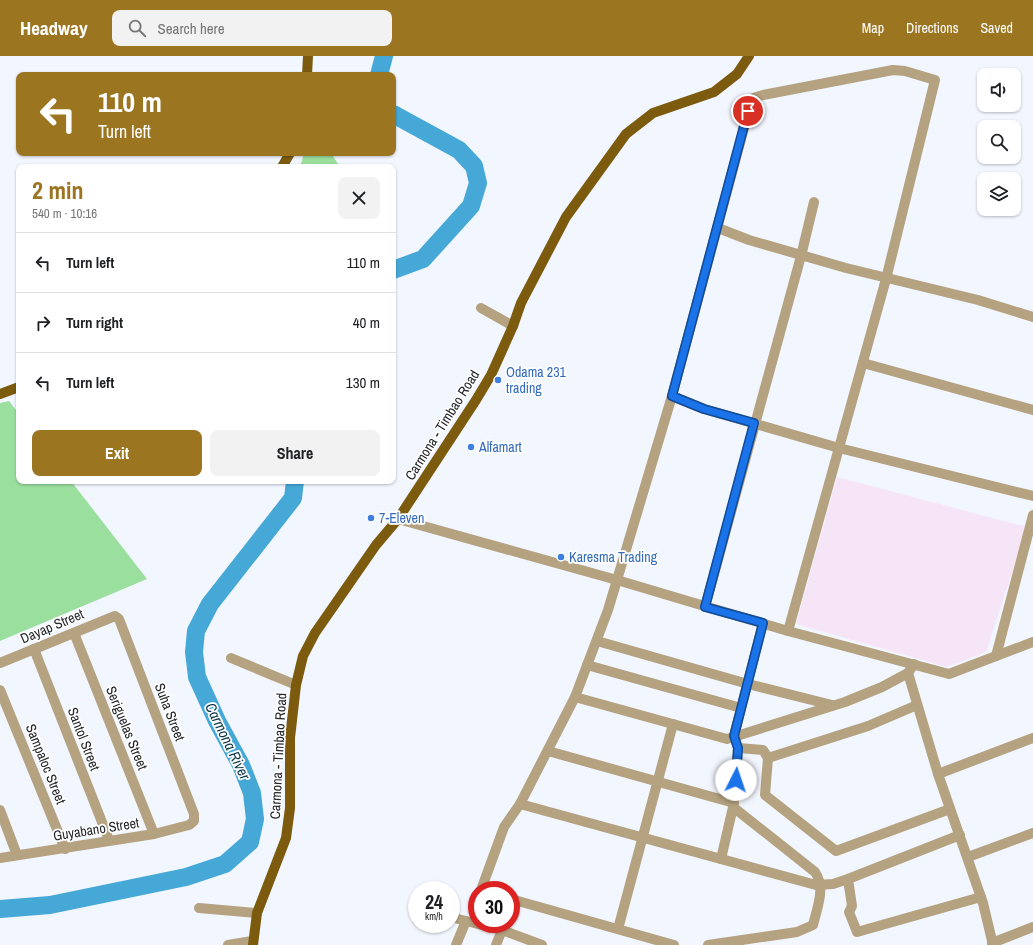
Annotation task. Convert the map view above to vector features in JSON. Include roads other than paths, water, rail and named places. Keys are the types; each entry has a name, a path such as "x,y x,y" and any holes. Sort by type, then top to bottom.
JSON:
{"main road":[{"path":"307,72 308,56"},
{"name":"Carmona - Timbao Road","path":"252,943 257,913 286,838 290,808 290,738 296,685 303,656 315,633 376,545 398,519 435,464 490,375 513,326 521,303 566,217 626,134 654,113 714,92 737,74 749,56"},
{"path":"0,394 16,388"}],"street":[{"path":"484,881 504,827 520,804 575,697 597,641 617,580 672,396 748,111 754,98 893,70 917,75 935,80 886,279 788,630"},
{"path":"705,607 754,423 801,256 814,202"},
{"path":"718,228 749,240 801,256 886,279 978,300 1033,317"},
{"path":"481,308 513,326"},
{"path":"863,363 1033,410"},
{"path":"672,396 704,409 839,448 943,475 1033,496"},
{"path":"996,656 1033,515"},
{"path":"398,519 617,580 705,607 949,674 1033,642"},
{"name":"Dayap Street","path":"0,663 115,616"},
{"name":"Suha Street","path":"115,616 119,620 194,814 194,820"},
{"path":"721,859 734,805 738,748 734,736 763,623"},
{"name":"Seriguelas Street","path":"74,633 154,834"},
{"path":"597,641 832,706"},
{"name":"Santol Street","path":"34,649 109,840"},
{"path":"231,658 296,685"},
{"path":"575,697 727,739 832,706 882,687 908,673 914,664"},
{"path":"587,665 742,708"},
{"path":"908,673 938,774 981,897 993,944 1033,927"},
{"name":"Sampaloc Street","path":"0,690 65,849"},
{"path":"768,758 868,726 917,705"},
{"path":"618,929 674,724"},
{"path":"938,774 1033,738"},
{"path":"738,748 763,750 768,758 765,795 836,851 950,809"},
{"path":"548,751 734,805 815,872 820,879 820,897 813,925 797,932 708,945"},
{"path":"520,804 820,885 833,884 848,879 960,835"},
{"path":"0,810 16,855"},
{"name":"Guyabano Street","path":"0,858 154,834 189,825 194,820"},
{"path":"968,858 1033,833"},
{"path":"848,879 852,906 849,912 856,932 981,897"},
{"path":"520,901 674,945"},
{"path":"199,908 257,913"},
{"path":"456,945 462,920 468,922"},
{"path":"496,945 501,933"},
{"path":"509,933 539,945"},
{"path":"228,945 252,943"}],"waterway":[{"name":"Carmona River","path":"380,72 384,56"},
{"name":"Carmona River","path":"396,116 459,150 474,166 478,183 471,206 423,259 396,269"},
{"name":"Carmona River","path":"0,909 50,905 186,877 225,864 250,842 255,819 252,793 241,765 217,721 197,677 194,652 196,631 210,604 293,498 295,484"}],"place":[{"name":"Odama 231 trading","path":"498,380"},
{"name":"Alfamart","path":"471,447"},
{"name":"7-Eleven","path":"371,518"},
{"name":"Karesma Trading","path":"561,557"}]}
